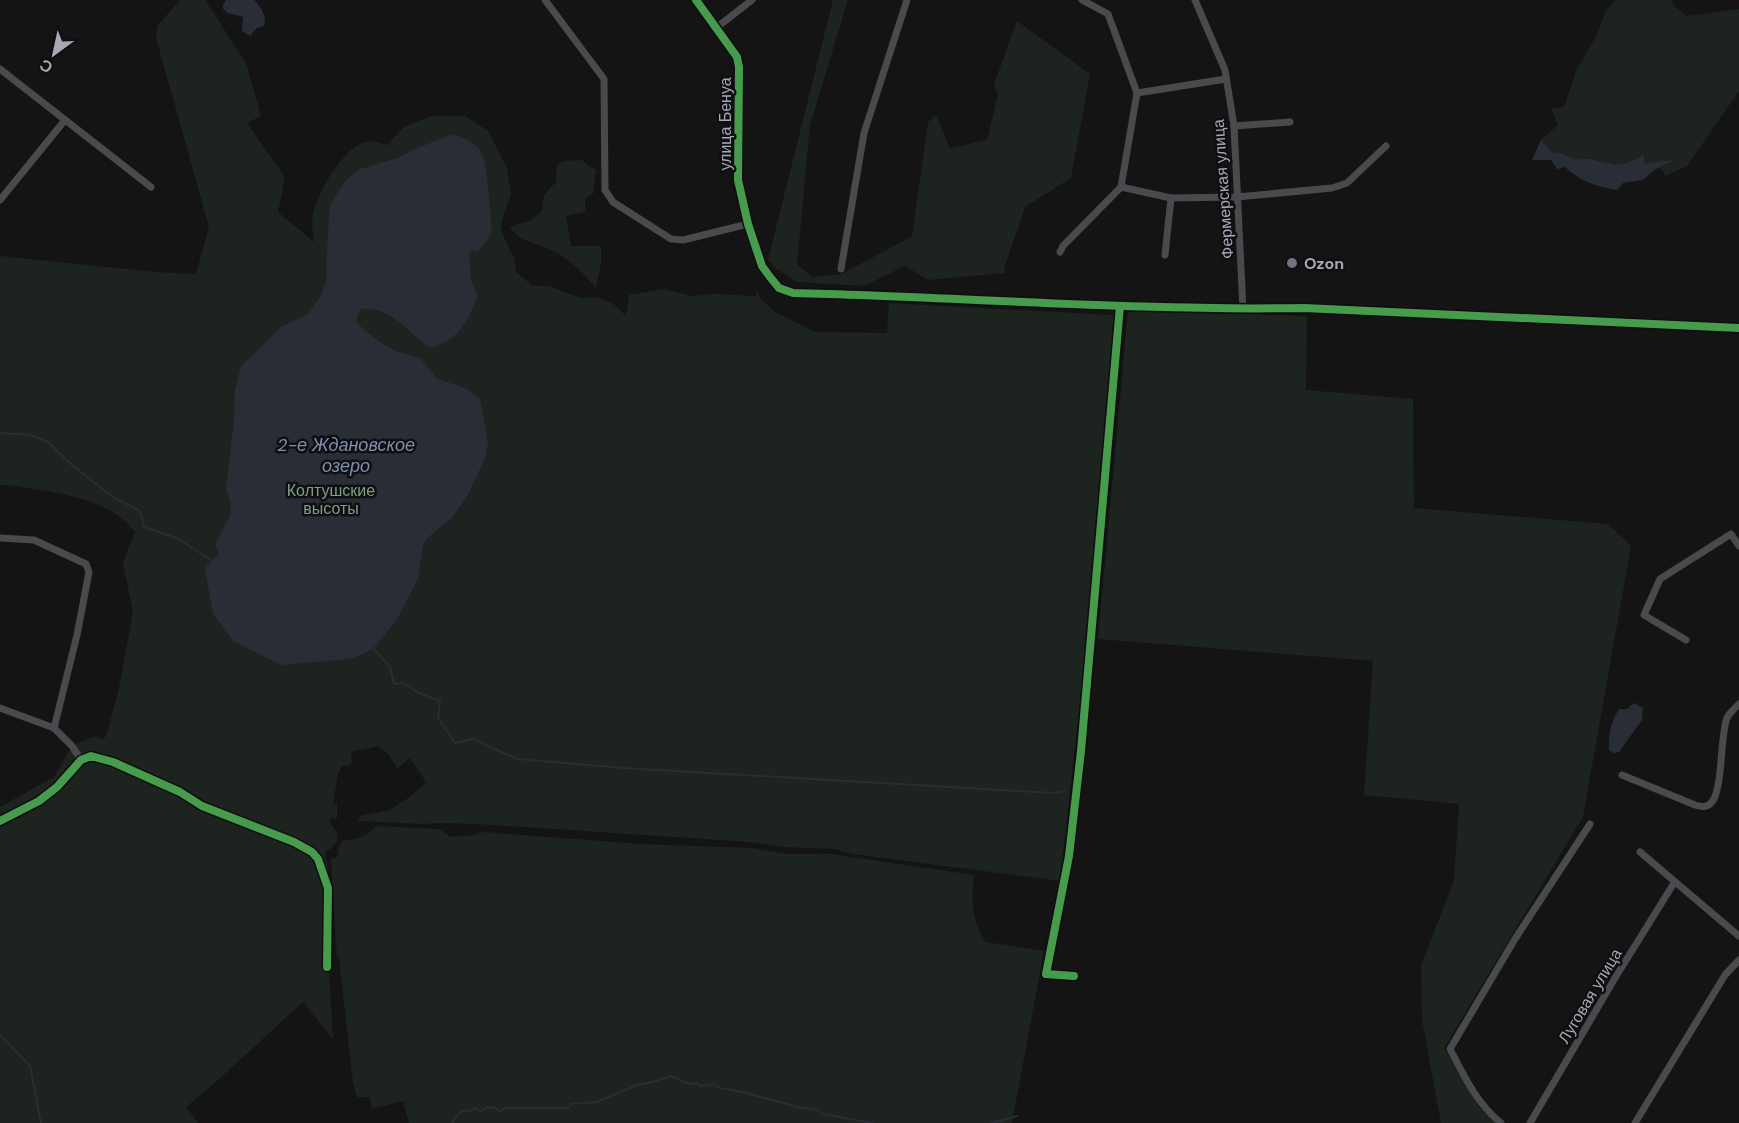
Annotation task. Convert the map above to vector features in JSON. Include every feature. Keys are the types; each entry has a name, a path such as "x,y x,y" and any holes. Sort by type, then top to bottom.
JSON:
{"street":[{"path":"545,0 604,79 605,190 613,202 671,239 683,240 748,224"},
{"name":"улица Бенуа","path":"696,0 737,57 739,67 738,180 748,224 762,266 778,288 793,293 1120,306 1304,308 1739,328"},
{"path":"716,28 752,0"},
{"path":"841,269 864,133 907,0"},
{"path":"1060,252 1063,246 1121,187 1137,93 1108,14 1082,0"},
{"name":"Фермерская улица","path":"1195,0 1225,70 1234,126 1243,309"},
{"path":"0,69 151,187"},
{"path":"1137,93 1226,79"},
{"path":"0,200 64,120"},
{"path":"1234,126 1290,122"},
{"path":"1121,187 1171,198 1237,196 1339,187 1347,183 1386,146"},
{"path":"1165,255 1171,198"},
{"path":"1074,976 1046,974 1069,856 1081,751 1120,306"},
{"path":"1686,640 1644,615 1660,579 1731,534 1739,546"},
{"path":"0,538 34,540 87,564 89,572 77,635 54,728"},
{"path":"1622,775 1695,805 1703,807 1709,804 1714,800 1719,776 1727,716 1739,704"},
{"path":"0,708 54,728 72,746 81,760"},
{"path":"0,821 39,801 57,786 81,760 91,756 113,762 180,792 202,806 294,842 312,852 318,859 328,888 327,967"},
{"path":"1501,1123 1483,1106 1450,1049 1515,939 1590,824"},
{"path":"1640,852 1739,936"},
{"name":"Луговая улица","path":"1530,1123 1674,883"},
{"path":"1635,1123 1725,975 1739,960"}],"green space":[{"name":"Колтушские высоты","path":"180,0 205,0 246,63 261,116 247,123 285,177 278,212 314,242 312,221 320,194 333,171 350,151 368,141 387,145 405,126 432,116 465,116 488,131 507,168 511,194 502,220 501,231 514,258 516,272 533,286 549,286 581,298 597,297 615,305 626,316 629,295 664,289 692,296 713,294 756,296 757,289 760,298 775,312 815,332 887,333 889,303 1114,315 1088,631 1060,881 852,854 833,849 476,824 358,821 360,816 390,810 411,796 426,782 410,758 397,769 389,755 378,746 351,752 352,762 348,767 342,765 338,774 333,804 337,803 337,818 334,820 331,817 330,823 336,831 337,839 334,846 325,852 329,873 328,956 333,1039 303,1002 186,1107 198,1123 0,1123 0,807 54,777 72,746 94,736 103,739 106,736 118,693 133,612 123,563 135,532 123,519 109,510 76,497 0,485 0,256 196,274 209,227 156,38 157,26"},
{"path":"833,0 848,0 810,125 797,265 813,277 842,274 912,236 928,122 936,115 950,148 987,140 998,95 994,84 1017,21 1090,74 1071,178 1025,207 1004,269 1005,273 928,280 905,266 864,286 797,282 775,268 768,260"},
{"path":"1616,0 1671,0 1674,6 1687,16 1739,9 1739,91 1687,166 1666,176 1660,168 1673,160 1643,163 1644,156 1616,165 1589,159 1574,159 1552,152 1541,140 1558,125 1551,108 1564,107 1576,71 1595,38 1606,11"},
{"path":"582,160 596,170 593,194 585,198 585,212 566,216 571,246 601,246 601,263 596,288 564,257 523,239 510,227 531,220 542,211 544,195 556,182 557,165 565,161"},
{"path":"1128,311 1307,316 1306,390 1413,399 1414,508 1608,524 1631,546 1583,817 1444,1048 1479,1107 1495,1123 1441,1123 1422,1020 1421,966 1454,880 1459,804 1364,795 1373,661 1098,639"},
{"path":"376,826 439,829 451,837 483,832 642,844 751,848 787,854 832,854 974,875 975,918 986,942 1044,951 1012,1123 409,1123 403,1101 372,1109 369,1097 357,1097 353,1083 339,958 337,960 331,859 337,857 342,841 361,837"}],"water":[{"path":"226,0 254,0 263,12 264,26 257,28 250,36 242,31 243,17 228,13 223,9"},
{"name":"2-е Ждановское озеро","path":"453,134 474,144 483,155 490,207 490,236 477,252 472,250 469,253 471,279 478,296 470,313 455,335 440,345 430,348 398,321 380,311 360,309 356,322 385,345 419,357 438,379 465,388 480,399 488,443 485,458 468,495 451,519 426,539 418,579 396,621 373,649 351,659 281,665 234,642 213,614 205,568 219,554 215,544 230,516 231,505 226,489 235,390 241,366 281,327 308,314 320,297 326,282 329,209 346,180 360,169 398,158"},
{"path":"1541,140 1552,152 1577,159 1621,164 1644,155 1644,163 1675,160 1654,170 1643,180 1623,183 1617,190 1589,183 1565,167 1557,169 1551,160 1532,160"},
{"path":"1634,703 1643,708 1642,720 1619,752 1614,753 1609,750 1609,745 1614,718 1619,709 1627,709"}],"waterway":[{"path":"0,433 30,435 48,442 73,466 113,497 140,511 144,527 179,539 214,562"},
{"path":"372,647 390,667 394,684 403,683 419,693 440,701 438,718 455,743 473,739 517,759 624,768 1053,793 1065,791"},
{"path":"0,1035 30,1066 41,1123"},
{"path":"451,1123 461,1111 470,1111 475,1108 481,1112 486,1107 496,1108 499,1112 505,1108 568,1108 571,1104 597,1102 637,1085 671,1076 689,1084 698,1083 699,1086 714,1084 719,1088 815,1109 822,1114 872,1123"},
{"path":"992,1123 1017,1116"}],"cycle path":[{"path":"696,0 737,57 739,67 738,180 748,224 762,266 779,288 793,293 1112,306 1304,308 1739,328"},
{"path":"1074,976 1046,974 1069,856 1081,751 1120,306"},
{"path":"0,821 39,801 57,787 81,760 91,756 113,762 180,792 202,806 294,842 312,852 318,859 328,888 327,967"}],"place":[{"name":"Ozon","path":"1292,263"}]}
